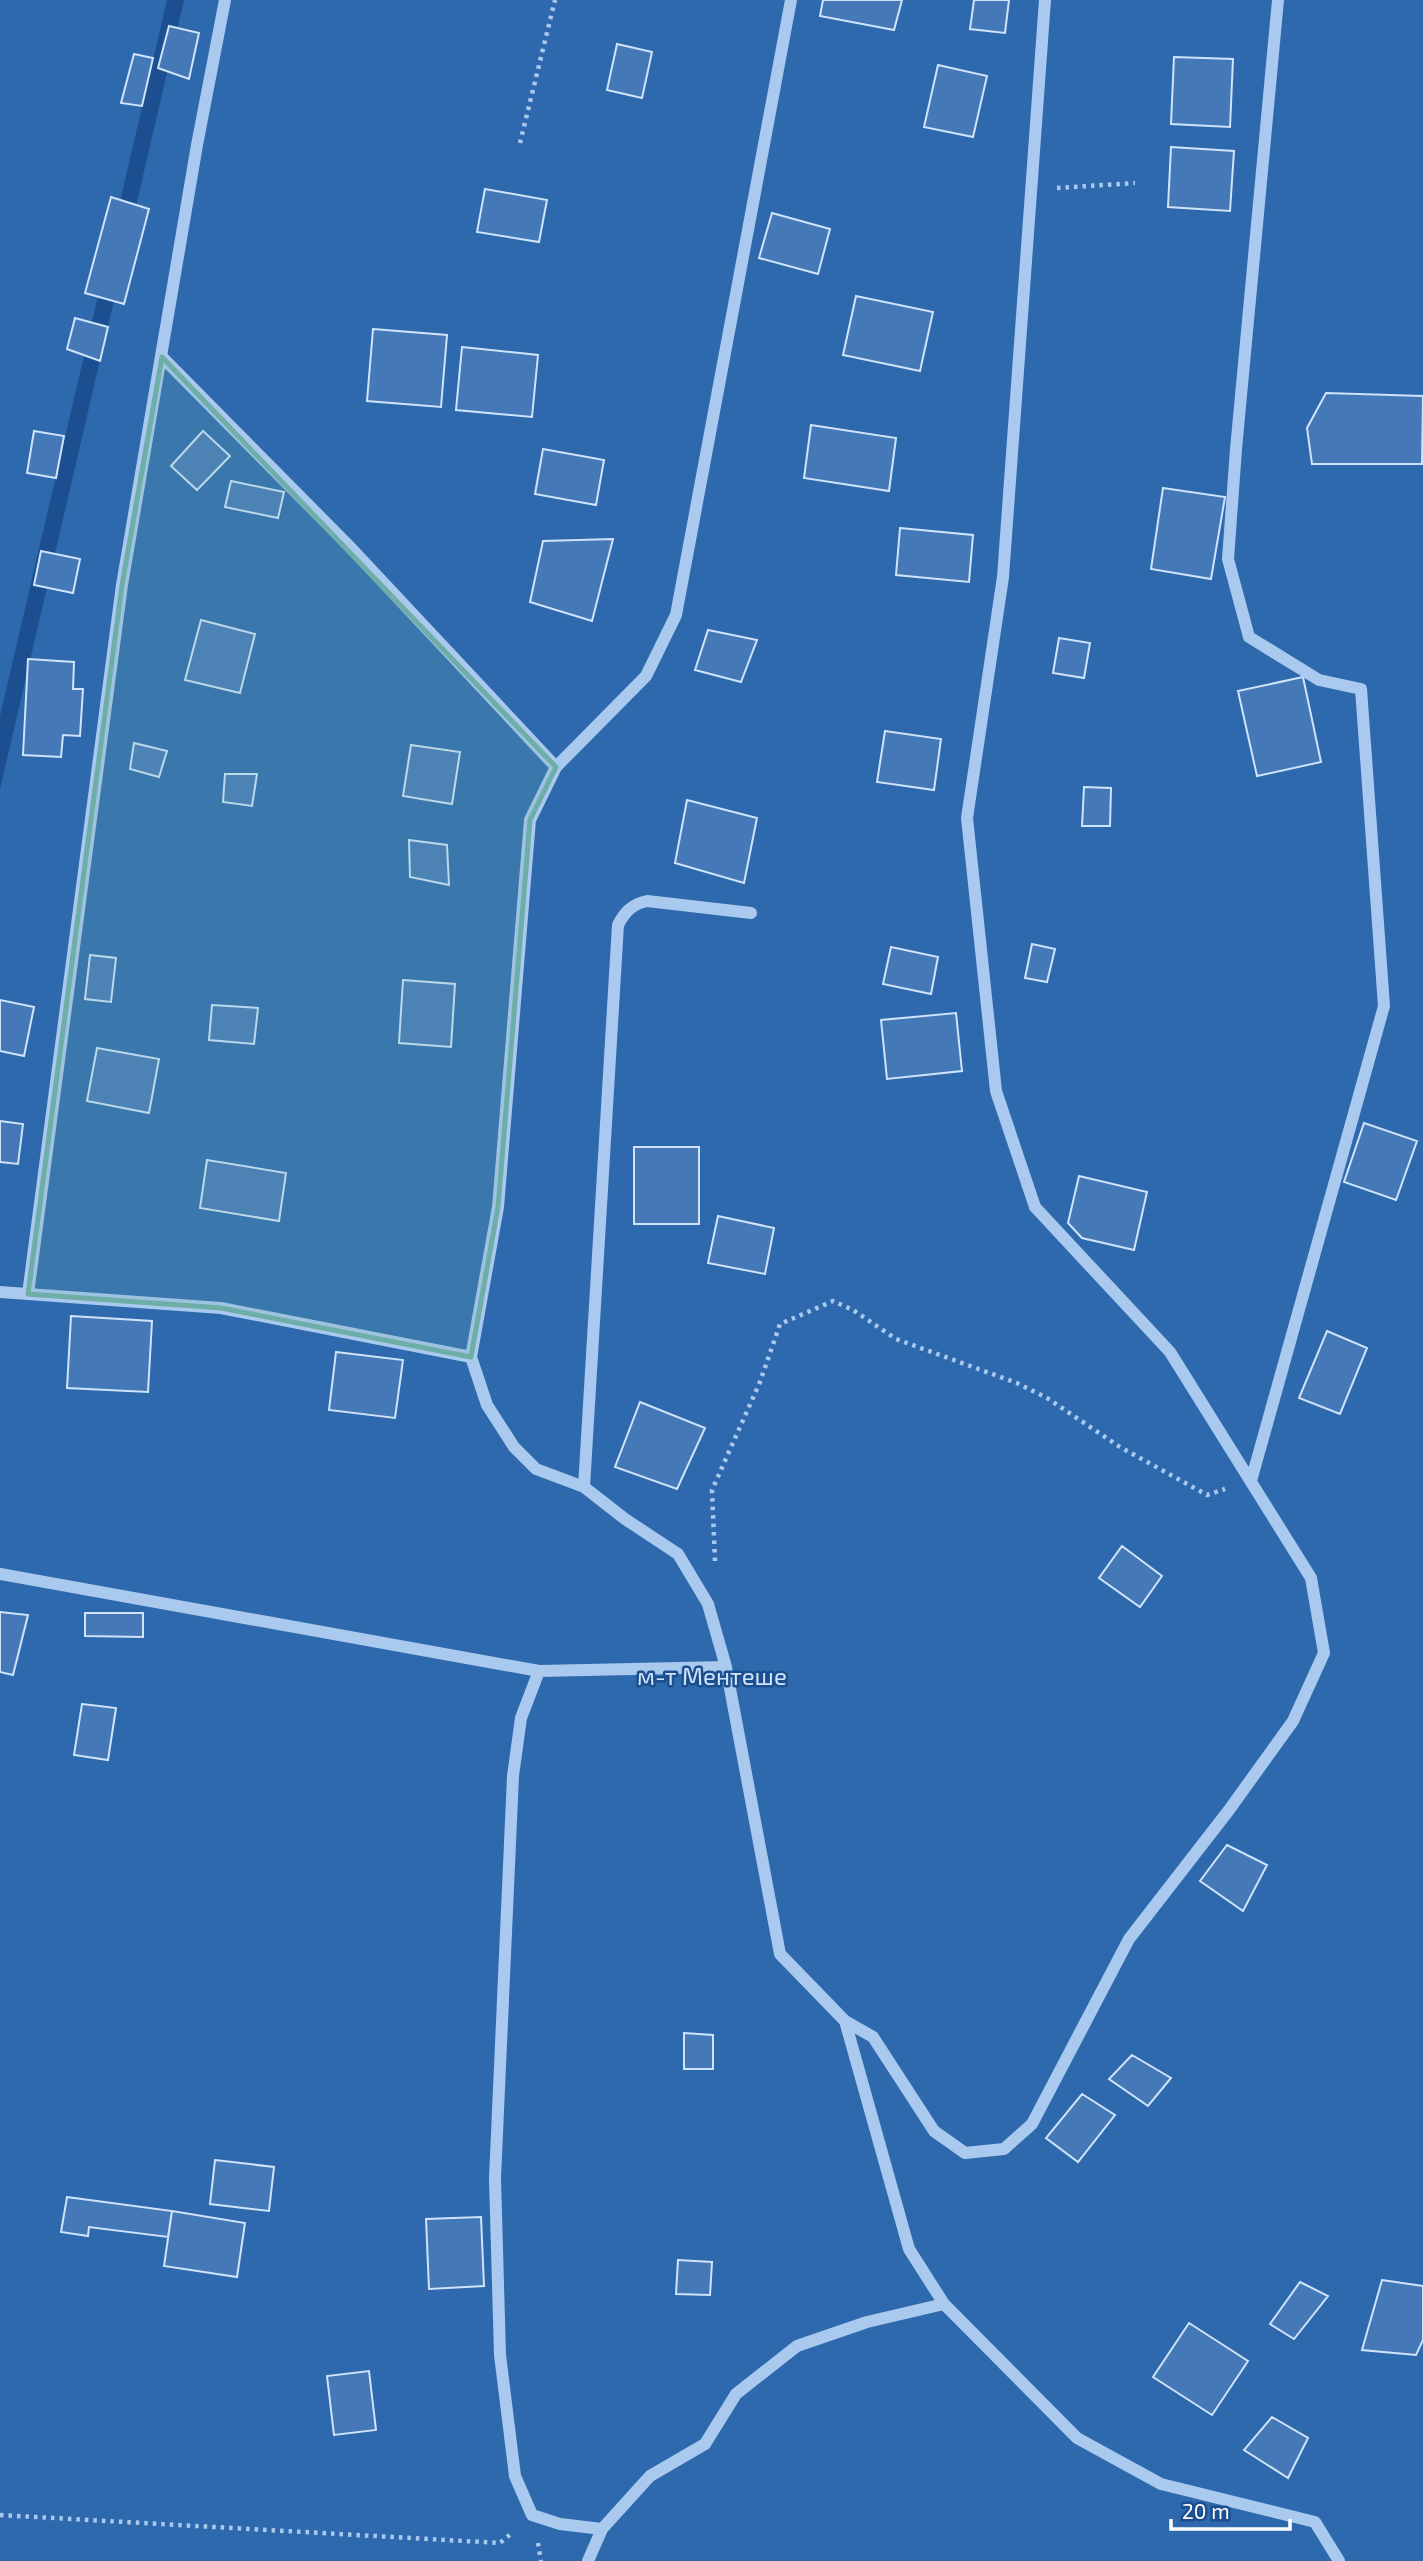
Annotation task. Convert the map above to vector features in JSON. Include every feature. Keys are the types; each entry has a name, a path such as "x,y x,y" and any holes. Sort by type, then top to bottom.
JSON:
{"street":[{"path":"28,1294 122,585 197,145 225,0"},
{"path":"790,0 676,615 646,676 556,766 530,820 498,1207 471,1357 488,1405 514,1447 536,1469 584,1487 678,1554 708,1604 726,1667 780,1954 845,2021 873,2037 934,2131 965,2153 1004,2149 1032,2124 1129,1939 1229,1810 1293,1721 1324,1653 1311,1578 1170,1352 1035,1207 996,1091 967,818 1003,577 1045,0"},
{"path":"1251,1481 1384,1006 1362,689 1319,680 1249,637 1228,559 1278,0"},
{"path":"162,357 352,549 556,766"},
{"path":"584,1487 618,925 629,909 647,901 751,913"},
{"path":"0,1292 221,1308 471,1357"},
{"path":"0,1574 540,1671 726,1667"},
{"path":"540,1671 520,1718 513,1776 495,2178 500,2356 515,2476 532,2515 560,2524 602,2529"},
{"path":"845,2021 909,2249 944,2304 1077,2438 1161,2484 1315,2522 1339,2561"},
{"path":"588,2561 602,2529 650,2476 705,2445 736,2394 797,2346 867,2322 944,2304"}],"path":[{"path":"520,144 555,0"},
{"path":"1031,190 1135,183"},
{"path":"715,1573 712,1490 760,1382 780,1324 833,1301 853,1310 896,1339 1017,1383 1047,1398 1120,1447 1207,1495 1251,1481"},
{"path":"0,2515 500,2543 532,2515"}],"highlighted area":[{"path":"162,357 556,767 530,820 498,1207 471,1357 221,1308 28,1294 122,585"}],"green space":[{"path":"0,0 167,0 0,716"},
{"name":"м-т Ментeше","path":"184,0 1423,0 1423,2561 0,2561 0,789"}],"building":[{"path":"823,0 902,0 894,30 820,16"},
{"path":"974,0 1009,0 1005,33 970,29"},
{"path":"169,26 199,33 189,79 158,68"},
{"path":"617,44 652,52 642,98 607,90"},
{"path":"134,54 153,58 142,106 121,103"},
{"path":"1174,57 1233,59 1230,127 1171,124"},
{"path":"938,65 987,76 973,137 924,127"},
{"path":"1171,147 1234,151 1230,211 1168,207"},
{"path":"485,189 547,200 539,242 477,232"},
{"path":"111,197 149,209 124,304 85,293"},
{"path":"772,213 830,229 818,274 759,258"},
{"path":"856,296 933,312 920,371 843,355"},
{"path":"75,318 108,327 100,361 67,349"},
{"path":"373,329 447,335 441,407 367,401"},
{"path":"462,347 538,355 532,417 456,410"},
{"path":"1326,393 1423,396 1422,464 1312,464 1307,428"},
{"path":"811,425 896,438 889,491 804,478"},
{"path":"34,431 64,436 56,478 27,473"},
{"path":"203,431 230,456 197,490 171,466"},
{"path":"543,449 604,460 596,505 535,494"},
{"path":"231,481 284,492 278,518 225,507"},
{"path":"1163,488 1225,497 1211,579 1151,569"},
{"path":"900,528 973,535 969,582 896,575"},
{"path":"613,539 592,621 530,602 543,541"},
{"path":"41,551 80,559 73,593 34,585"},
{"path":"201,620 255,634 240,693 185,680"},
{"path":"708,630 757,640 741,682 695,670"},
{"path":"1059,638 1090,643 1084,678 1053,673"},
{"path":"28,659 74,662 73,689 83,689 80,736 63,735 61,757 23,755"},
{"path":"1303,677 1321,762 1257,776 1238,691"},
{"path":"885,731 941,739 934,790 877,782"},
{"path":"134,743 167,751 159,777 130,769"},
{"path":"411,745 460,752 452,804 403,796"},
{"path":"225,774 257,774 252,806 223,802"},
{"path":"1084,787 1111,788 1110,826 1082,826"},
{"path":"687,800 757,818 744,883 675,863"},
{"path":"409,840 447,845 449,885 410,877"},
{"path":"1032,944 1055,949 1047,982 1025,978"},
{"path":"891,947 938,957 931,994 883,984"},
{"path":"90,955 116,958 111,1002 85,999"},
{"path":"403,980 455,984 451,1047 399,1043"},
{"path":"0,1000 34,1007 24,1056 0,1051"},
{"path":"212,1005 258,1008 254,1044 209,1040"},
{"path":"956,1013 962,1071 887,1079 881,1020"},
{"path":"97,1048 159,1059 149,1113 87,1101"},
{"path":"0,1121 23,1124 18,1164 0,1162"},
{"path":"1364,1123 1417,1141 1396,1200 1344,1182"},
{"path":"634,1147 699,1147 699,1224 634,1224"},
{"path":"207,1160 286,1173 279,1221 200,1208"},
{"path":"1079,1176 1147,1192 1134,1250 1082,1238 1068,1223"},
{"path":"718,1216 774,1228 765,1274 708,1263"},
{"path":"71,1316 152,1321 148,1392 67,1388"},
{"path":"1327,1331 1367,1348 1340,1414 1299,1398"},
{"path":"336,1352 403,1360 395,1418 329,1410"},
{"path":"640,1402 705,1428 677,1489 615,1467"},
{"path":"1122,1546 1162,1576 1140,1607 1099,1578"},
{"path":"0,1612 28,1615 13,1675 0,1672"},
{"path":"85,1613 143,1613 143,1637 85,1636"},
{"path":"82,1704 116,1708 108,1760 74,1755"},
{"path":"1227,1845 1267,1865 1243,1911 1200,1881"},
{"path":"684,2033 713,2035 713,2069 684,2069"},
{"path":"1132,2055 1171,2078 1148,2106 1109,2079"},
{"path":"1082,2094 1115,2115 1078,2162 1046,2138"},
{"path":"215,2160 274,2167 269,2211 210,2204"},
{"path":"67,2197 172,2211 168,2237 89,2227 88,2236 61,2232"},
{"path":"172,2211 245,2223 237,2277 164,2266"},
{"path":"481,2217 484,2286 429,2289 426,2219"},
{"path":"678,2260 712,2262 710,2295 676,2294"},
{"path":"1382,2280 1423,2286 1423,2340 1416,2355 1362,2350"},
{"path":"1300,2282 1328,2296 1294,2339 1270,2324"},
{"path":"1189,2323 1248,2361 1212,2415 1153,2377"},
{"path":"369,2371 376,2430 334,2435 327,2376"},
{"path":"1272,2417 1308,2438 1288,2478 1244,2450"}]}
